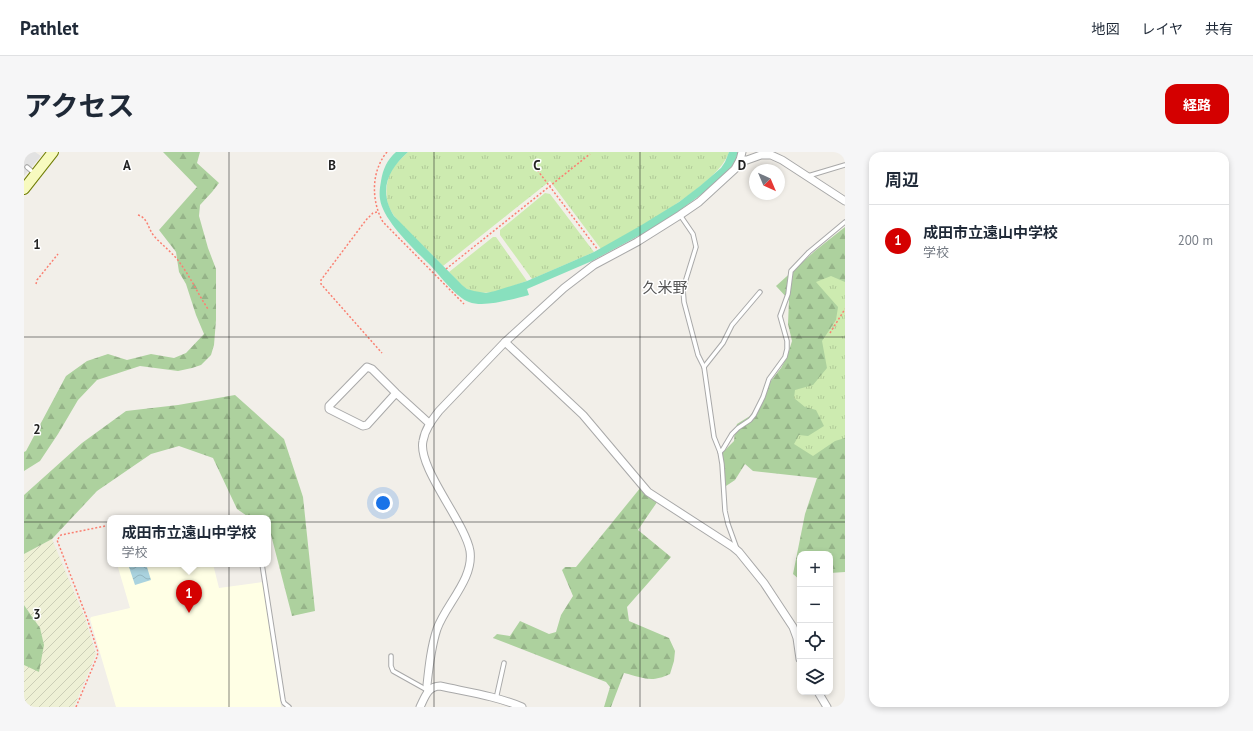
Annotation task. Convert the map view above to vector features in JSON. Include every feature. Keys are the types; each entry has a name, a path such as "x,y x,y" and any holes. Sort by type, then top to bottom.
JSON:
{"street":[{"path":"24,188 53,152"},
{"path":"428,691 427,685 432,645 438,626 463,583 470,564 469,549 465,538 431,472 422,449 430,424 439,411 504,342 564,288 594,265 637,242 699,202 735,169 742,152"},
{"path":"740,160 744,161 761,154 768,153 782,160 845,201"},
{"path":"504,342 583,415 648,492 739,552 764,583 793,627 797,638"},
{"path":"396,393 367,425 363,426 329,409 329,406 367,367 372,369 430,424"},
{"path":"420,707 428,691 434,687 440,686 496,699 522,707"},
{"path":"820,695 827,707"}],"lane":[{"path":"807,177 809,175 845,165"},
{"path":"27,167 36,174"},
{"path":"680,215 693,234 696,247 683,289 684,302 698,355 704,367 714,437 720,452 725,511 739,552"},
{"path":"720,452 732,434 754,415 763,397 769,379 785,357 787,341 780,316 788,294 791,271 809,252 845,222"},
{"path":"704,367 723,343 732,325 760,292"},
{"path":"262,567 283,700 289,707"},
{"path":"391,656 391,666 393,671 428,691"},
{"path":"496,699 504,663"}],"path":[{"path":"387,152 381,159 377,170 375,184 377,212 383,222 464,304"},
{"path":"446,269 590,154"},
{"path":"535,167 598,250"},
{"path":"377,212 366,220 322,280 321,284 382,353"},
{"path":"138,215 145,219 153,235 174,254 208,309"},
{"path":"36,284 37,280 58,254"},
{"path":"830,333 845,309"},
{"path":"76,707 98,652 87,618 57,540 61,535 107,526"}],"shaded area":[{"path":"24,152 35,152 41,156 24,176"},
{"path":"52,539 85,618 96,654 74,707 24,707 24,665 39,671 40,628 24,605 24,554"},
{"path":"118,567 214,567 219,588 263,582 281,707 116,707 90,619 91,617 130,608"}],"green space":[{"path":"163,152 200,152 197,163 219,183 200,205 199,216 208,248 216,269 216,320 214,345 211,355 201,365 192,368 178,371 140,366 97,380 78,400 40,461 24,471 24,452 26,451 66,376 87,361 108,354 127,360 151,354 174,358 186,353 204,334 186,284 179,272 176,252 159,230 197,187"},
{"path":"396,152 408,152 395,166 386,189 389,207 394,216 462,285 467,289 486,293 527,281 594,252 679,202 721,168 729,152 738,152 735,162 730,169 710,188 672,216 644,233 592,261 527,289 529,295 499,302 475,304 464,300 444,281 401,235 382,208 380,186 383,173 390,158"},
{"path":"408,152 729,152 722,165 709,179 692,192 673,206 601,249 550,181 443,266 400,223 392,213 388,204 386,194 387,182 395,166"},
{"path":"545,193 550,194 594,252 532,279 500,235 500,230"},
{"path":"845,227 845,282 831,276 816,282 838,307 836,320 822,341 827,368 813,385 795,390 794,398 805,407 816,410 824,426 808,436 799,435 794,444 813,456 835,441 845,438 845,572 833,573 833,551 798,551 805,514 817,478 753,471 745,464 735,480 726,486 721,454 734,441 737,424 750,416 787,357 792,341 788,324 789,300 776,286 816,250"},
{"path":"845,230 845,448 817,478 737,439 792,365 806,294"},
{"path":"493,237 496,237 527,281 497,291 482,293 474,292 467,289 449,272"},
{"path":"235,395 284,439 303,497 315,611 292,616 271,535 271,515 246,515 237,509 213,458 179,446 151,454 97,491 52,539 24,554 24,495 82,443 126,411 178,405"},
{"path":"641,487 657,502 638,530 671,557 627,607 629,621 669,638 675,651 674,661 670,674 663,677 647,679 624,673 611,707 604,707 610,687 606,682 493,638 497,634 510,636 520,621 549,634 556,632 561,615 573,596 562,570 565,567 576,567"},
{"path":"797,554 797,577 793,574"},
{"path":"24,605 40,628 44,645 39,672 24,665"}],"water":[{"path":"129,567 147,567 151,580 135,585"}],"place":[{"name":"成田市立遠山中学校","path":"189,613"}],"district":[{"name":"久米野","path":"665,287"}]}
